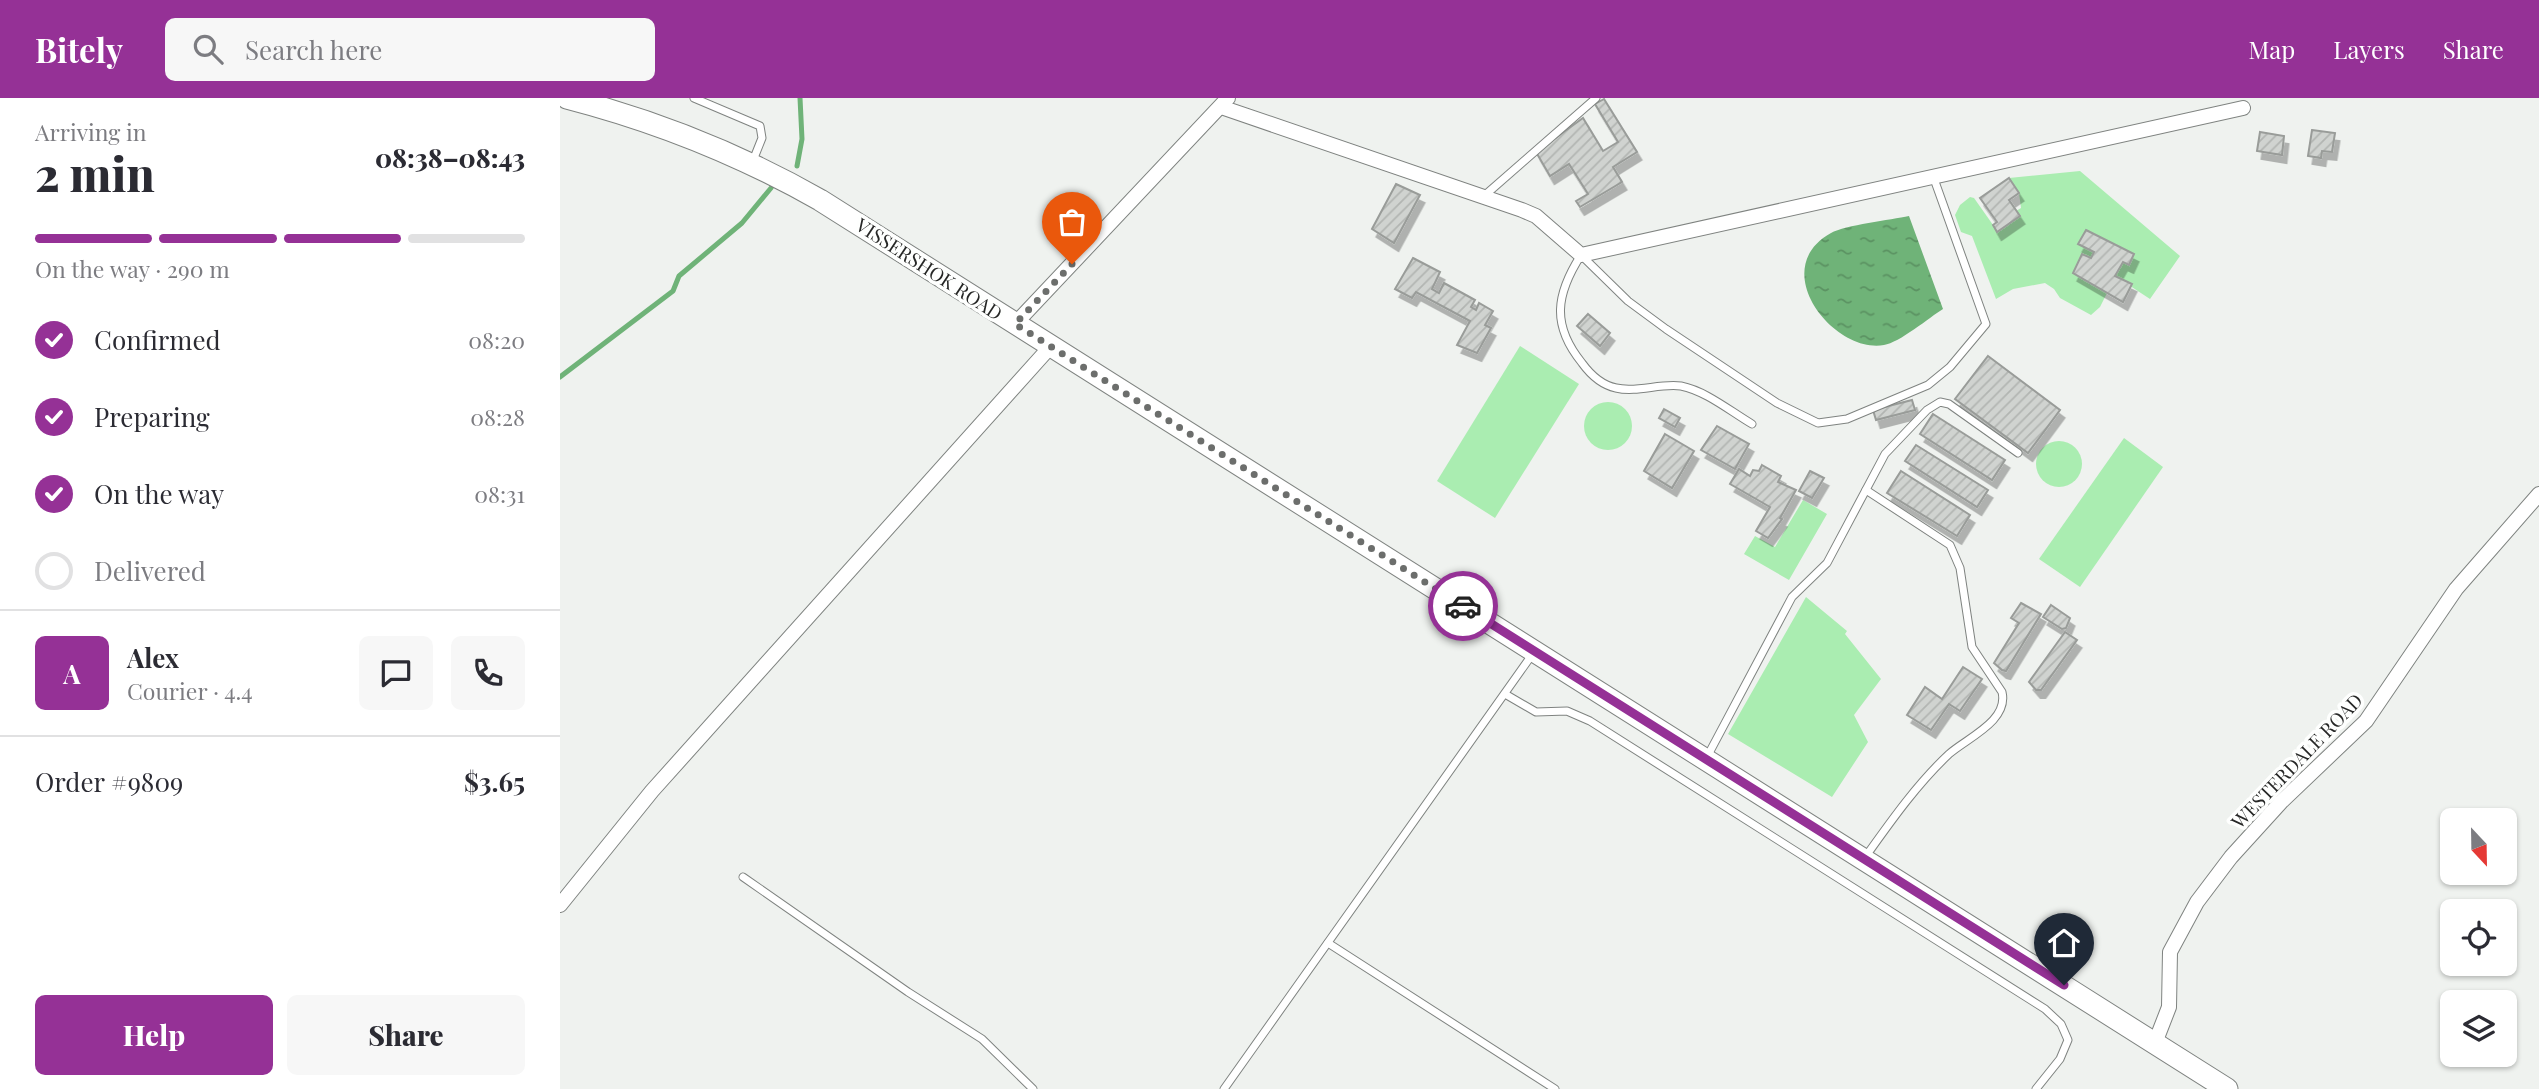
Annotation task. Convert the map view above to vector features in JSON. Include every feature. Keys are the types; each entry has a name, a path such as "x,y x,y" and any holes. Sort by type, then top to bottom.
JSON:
{"main road":[{"name":"VISSERSHOK ROAD","path":"567,98 646,121 752,164 832,207 2227,1089"}],"street":[{"path":"1015,324 1224,102 1536,216 1581,255 2243,108"},
{"path":"560,905 661,781 1051,346"},
{"name":"WESTERDALE ROAD","path":"2155,1043 2169,1007 2170,952 2197,902 2231,857 2281,803 2366,721 2456,589 2539,494"}],"lane":[{"path":"694,98 760,126 762,138 752,164"},
{"path":"1484,196 1596,98"},
{"path":"1752,424 1696,391 1679,386 1616,389 1590,373 1568,344 1560,311 1563,286 1581,255 1628,301 1777,403 1808,420 1835,423 1928,385 1950,367 1986,324 1932,175"},
{"path":"1706,760 1792,597 1827,563 1885,454 1927,410 1940,402 1949,404 2018,453"},
{"path":"1864,859 1925,779 1951,752 1994,719 2004,700 2002,692 1972,647 1960,568 1950,545 1866,490"},
{"path":"1224,1089 1535,652"},
{"path":"1505,694 1536,712 1567,711 1590,721 2045,1009 2061,1024 2068,1040 2060,1059 2036,1089"},
{"path":"743,877 897,984 982,1039 1033,1089"},
{"path":"1328,943 1555,1089"}],"shaded area":[{"path":"2080,171 2180,256 2150,299 2115,276 2123,262 2129,265 2134,254 2086,230 2079,244 2094,252 2091,258 2082,254 2073,273 2108,291 2100,307 2091,315 2060,298 2054,289 2045,283 2013,289 1996,299 1972,236 1961,232 1955,215 1960,205 1970,197 1974,198 1998,232 2020,216 2016,211 2021,208 2019,193 2009,178"},
{"path":"1520,346 1579,384 1495,518 1437,481"},
{"path":"1608,402 1625,409 1632,426 1625,443 1608,450 1591,443 1584,426 1591,409"},
{"path":"2124,438 2163,467 2080,587 2039,559"},
{"path":"2059,441 2076,447 2082,464 2076,481 2059,487 2042,481 2036,464 2042,447"},
{"path":"1803,500 1827,514 1789,580 1744,554 1755,536 1775,547"},
{"path":"1806,597 1847,631 1845,634 1881,679 1854,715 1868,742 1832,797 1728,734"}],"water":[{"path":"1909,216 1943,309 1906,335 1884,345 1865,344 1845,336 1828,323 1814,306 1806,287 1805,267 1813,249 1838,230"}],"building":[{"path":"1604,99 1637,152 1613,167 1622,182 1580,207 1576,201 1588,194 1569,164 1550,176 1536,152 1583,118 1603,151 1618,142 1595,104"},
{"path":"2312,130 2335,133 2332,152 2322,151 2321,158 2308,156"},
{"path":"2260,132 2284,136 2282,155 2257,151"},
{"path":"2009,178 2019,193 2009,200 2020,216 1997,232 1993,225 1997,222 1980,198"},
{"path":"1396,184 1420,195 1394,243 1372,229"},
{"path":"2086,230 2134,254 2129,265 2123,262 2115,276 2132,284 2123,302 2073,273 2082,254 2091,258 2094,252 2078,244"},
{"path":"1413,258 1440,272 1432,289 1439,293 1444,283 1475,300 1471,307 1476,310 1479,303 1493,311 1485,325 1491,328 1477,353 1457,345 1470,321 1416,292 1412,298 1395,289"},
{"path":"1588,314 1610,333 1600,346 1577,326"},
{"path":"1988,356 2060,410 2028,453 1955,399"},
{"path":"1912,400 1915,410 1876,420 1873,410"},
{"path":"1664,409 1680,418 1675,427 1659,418"},
{"path":"1933,414 2005,460 1992,480 1920,434"},
{"path":"1717,426 1749,444 1735,469 1701,450"},
{"path":"1665,434 1694,451 1672,488 1644,471"},
{"path":"1916,445 1988,490 1977,507 1905,461"},
{"path":"1762,465 1781,476 1778,482 1796,490 1780,518 1782,519 1768,538 1756,531 1770,507 1730,484 1739,469 1750,476 1753,470 1759,471"},
{"path":"1810,471 1824,478 1812,498 1799,491"},
{"path":"1901,471 1970,515 1957,536 1887,493"},
{"path":"2021,603 2041,614 2006,671 2002,670 1994,663 2019,623 2011,618"},
{"path":"2051,605 2070,618 2066,628 2062,629 2043,617"},
{"path":"2065,632 2077,640 2041,690 2036,690 2029,682"},
{"path":"1963,667 1982,679 1960,711 1949,704 1931,730 1907,715 1925,687 1942,699"}],"waterway":[{"path":"797,166 802,139 800,98"},
{"path":"560,377 673,291 679,276 742,223 771,188"}],"way so far":[{"path":"1072,264 1015,324 1463,606"}],"route":[{"path":"1463,606 2064,985"}]}
